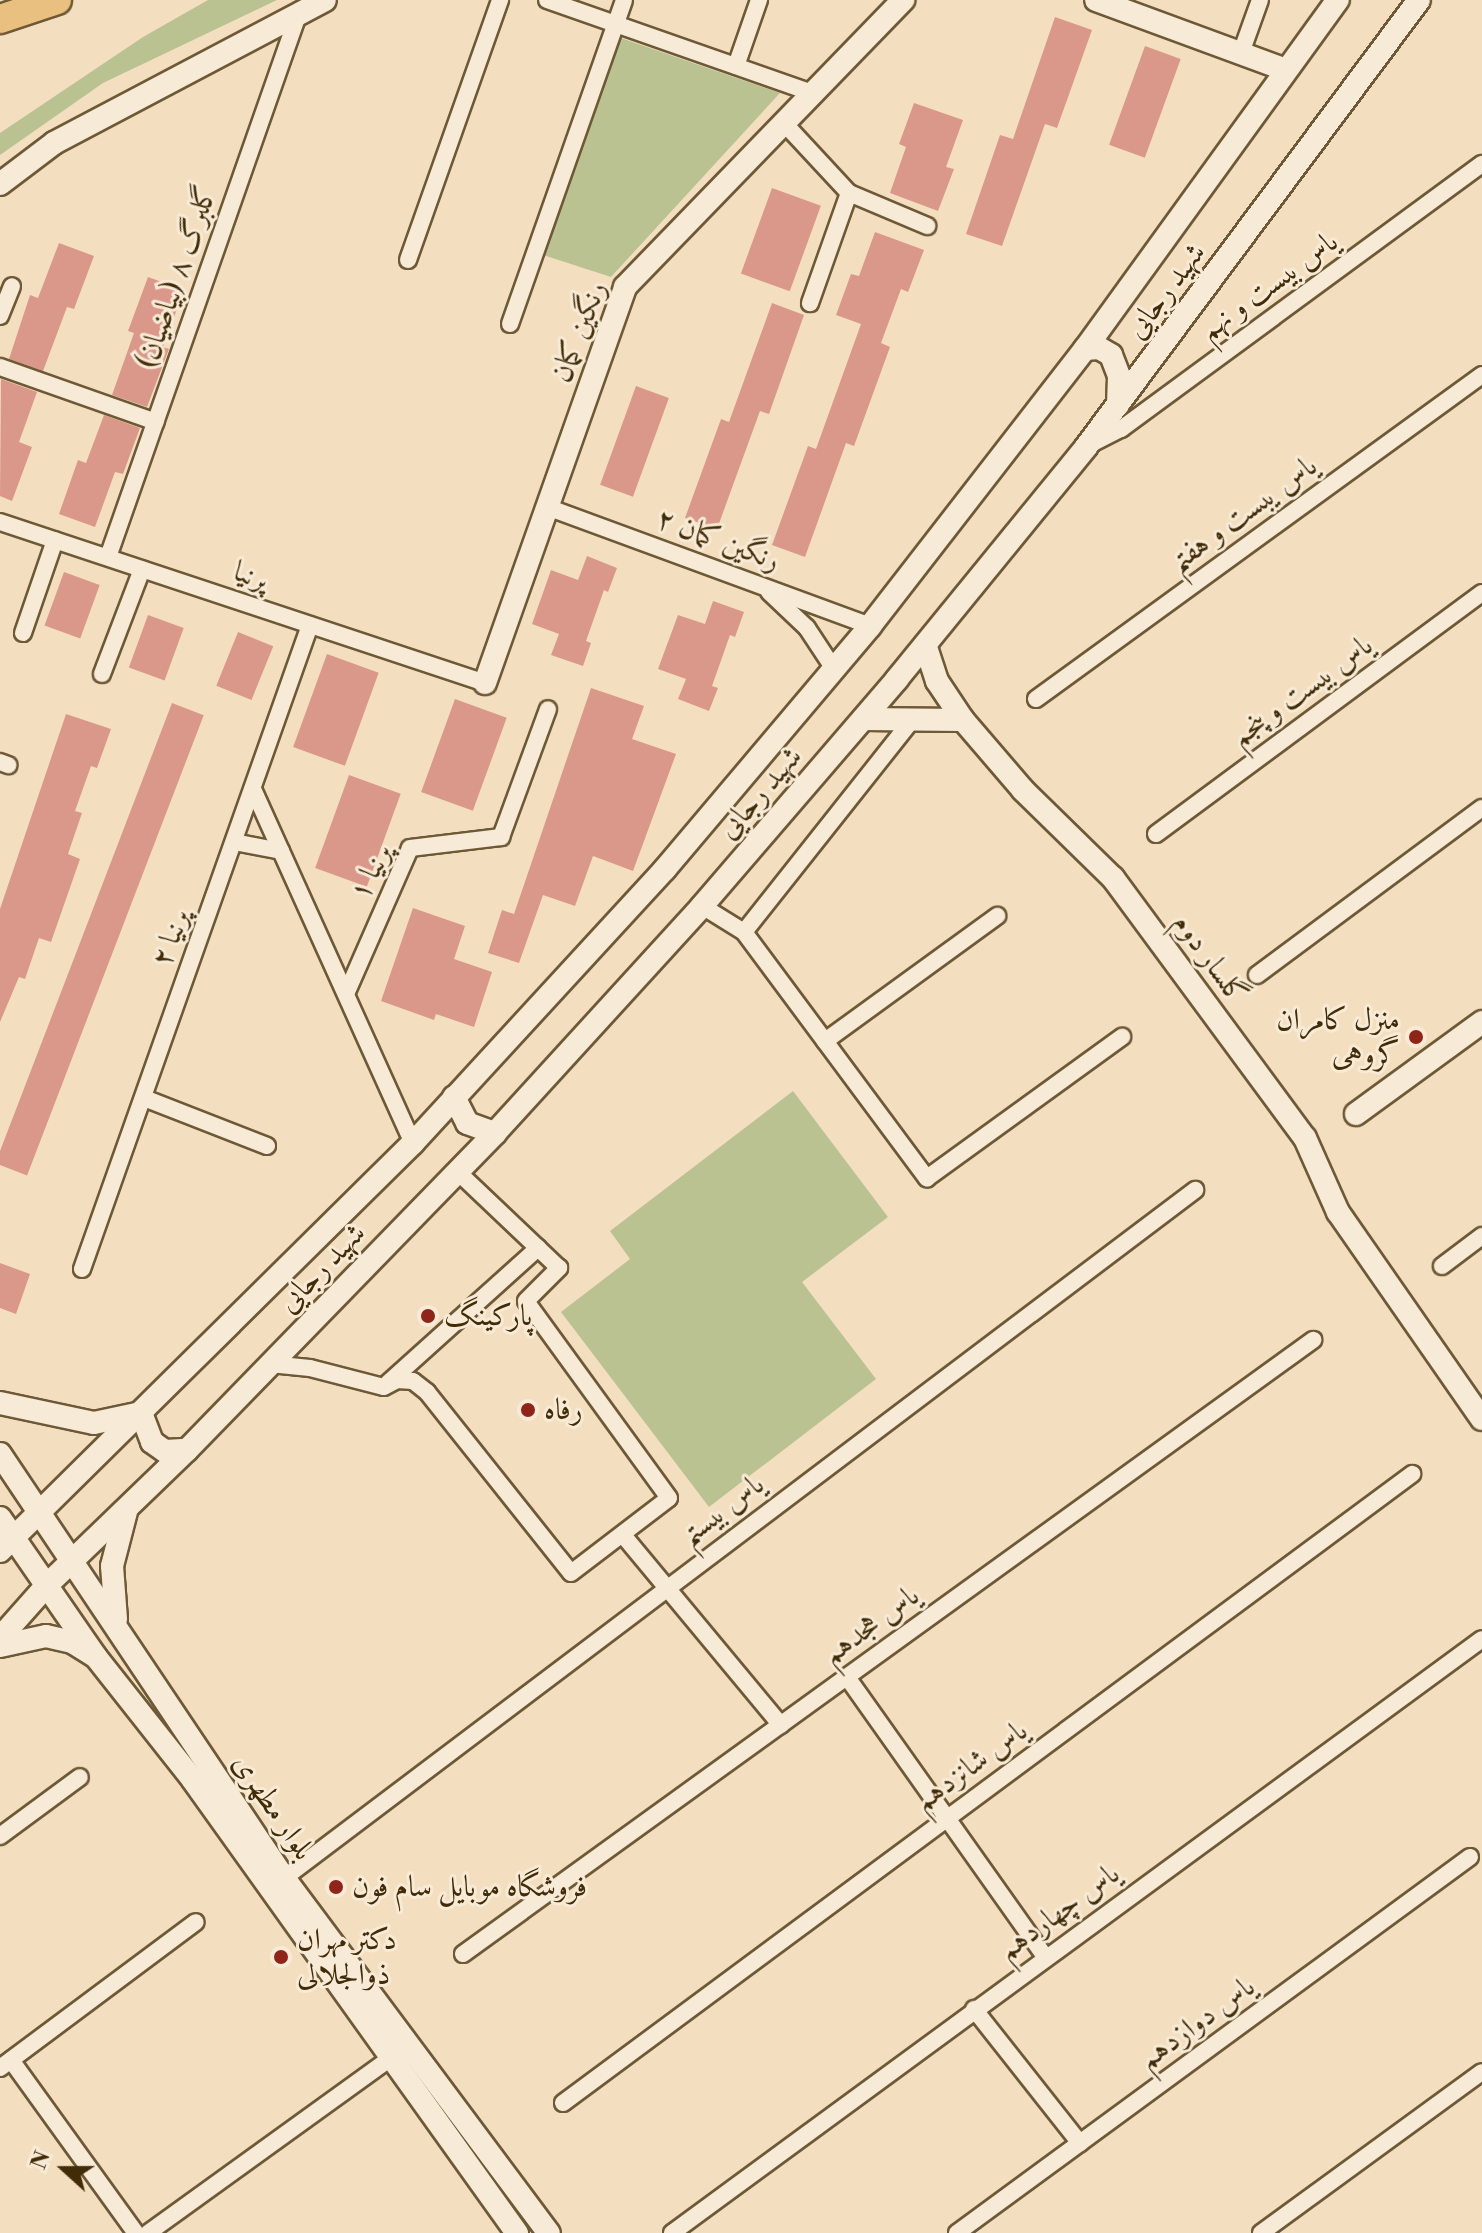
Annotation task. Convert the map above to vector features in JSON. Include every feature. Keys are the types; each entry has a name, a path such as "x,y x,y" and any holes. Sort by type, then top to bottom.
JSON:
{"highway":[{"path":"0,19 57,0"}],"street":[{"path":"0,184 54,143 325,0"},
{"path":"408,260 500,0"},
{"path":"547,0 813,93"},
{"path":"510,324 624,0"},
{"path":"736,66 759,0"},
{"name":"رنگین کمان","path":"485,683 625,287 903,0"},
{"path":"1241,53 1260,0"},
{"name":"شهید رجایی","path":"7,1544 413,1143 665,869 870,626 1085,349 1338,0"},
{"name":"شهید رجایی","path":"47,1585 187,1450 458,1172 702,906 925,645 1086,447 1419,0"},
{"path":"1104,1 1286,70"},
{"name":"گلبرگ ۸ (بیاضیان)","path":"108,557 298,15"},
{"path":"784,123 849,193 927,226"},
{"name":"یاس بیست و نهم","path":"1086,447 1121,429 1482,164"},
{"path":"810,303 849,193"},
{"path":"0,316 12,286"},
{"path":"1085,349 1099,348 1111,355 1119,376 1118,405"},
{"path":"0,367 156,422"},
{"name":"یاس یبست و هفتم","path":"1036,699 1482,375"},
{"name":"رنگین کمان ۲","path":"547,507 870,626"},
{"name":"پرنیا","path":"0,522 485,683"},
{"path":"23,633 55,540"},
{"path":"102,674 142,569"},
{"path":"762,586 807,628 823,647 834,669"},
{"name":"یاس بیست و پنجم","path":"1156,834 1482,593"},
{"name":"پرنیا ۲","path":"82,1269 310,625"},
{"name":"گلسار دوم","path":"925,645 937,681 963,720 1023,790 1113,878 1305,1138 1338,1212 1482,1419"},
{"name":"پرنیا ۱","path":"346,994 410,848 501,837 548,709"},
{"path":"863,719 963,720"},
{"path":"744,932 913,719"},
{"path":"253,789 413,1143"},
{"path":"1257,975 1482,808"},
{"path":"234,842 281,851"},
{"path":"702,906 744,932 927,1178 1122,1037"},
{"path":"825,1041 997,916"},
{"path":"1356,1114 1482,1022"},
{"path":"454,1097 467,1123 495,1133"},
{"path":"144,1098 267,1146"},
{"path":"270,1364 310,1368 384,1387 397,1380 413,1381 427,1392 571,1573 669,1498 526,1301 559,1268 458,1172"},
{"name":"یاس بیستم","path":"284,1878 1195,1190"},
{"path":"1442,1266 1482,1236"},
{"path":"384,1387 538,1248"},
{"name":"یاس هجدهم","path":"463,1954 1313,1340"},
{"path":"0,1403 94,1423 141,1413 152,1442 165,1451 187,1450"},
{"name":"بلوار مطهری","path":"0,1454 284,1878 549,2233"},
{"name":"یاس شانزدهم","path":"563,2103 1412,1474"},
{"path":"118,1628 112,1566 129,1505"},
{"name":"بلوار مطهری","path":"0,1518 7,1544 47,1585 96,1657 193,1780 517,2233"},
{"path":"623,1535 781,1725"},
{"path":"0,1638 47,1585"},
{"path":"0,1646 46,1636 72,1642 96,1657"},
{"name":"یاس چهاردهم","path":"672,2233 1482,1639"},
{"path":"847,1677 1045,1957"},
{"path":"0,1836 80,1777"},
{"name":"یاس دوازدهم","path":"957,2233 1470,1857"},
{"path":"136,2233 6,2064 196,1922"},
{"path":"974,2009 1080,2143"},
{"path":"148,2233 392,2057"},
{"path":"1261,2233 1482,2072"}],"green space":[{"path":"208,0 277,0 103,83 0,155 0,133 143,37"},
{"path":"618,37 780,93 611,277 543,255"},
{"path":"793,1091 888,1217 802,1282 876,1379 709,1507 561,1312 630,1259 610,1231"}],"building":[{"path":"1055,17 1092,30 1057,128 1045,124 1002,246 966,234 1000,135 1013,139"},
{"path":"1145,46 1181,59 1145,158 1109,145"},
{"path":"914,103 963,120 946,167 954,169 938,211 890,193 906,147 899,144"},
{"path":"772,188 821,206 790,291 741,274"},
{"path":"875,232 924,250 908,292 901,289 881,343 890,347 854,446 846,443 805,557 772,545 808,446 816,449 861,324 836,315 851,274 859,276"},
{"path":"59,243 94,256 74,309 67,307 43,371 9,359 30,295 38,298"},
{"path":"148,277 184,290 163,347 169,349 147,407 112,395 134,333 128,331"},
{"path":"772,303 804,315 769,414 760,411 717,529 685,518 721,419 729,422"},
{"path":"1,379 37,392 19,442 32,447 12,501 0,496"},
{"path":"636,386 669,398 633,497 600,485"},
{"path":"104,415 140,428 123,474 115,472 95,527 59,514 78,460 86,463"},
{"path":"587,556 617,568 608,592 604,590 586,641 591,643 583,666 551,655 559,634 532,624 551,570 578,580"},
{"path":"64,572 100,585 80,639 45,626"},
{"path":"713,601 744,612 735,637 730,635 712,686 718,688 709,711 678,699 686,679 658,669 678,615 705,624"},
{"path":"148,615 184,628 165,681 129,668"},
{"path":"238,632 273,646 252,700 216,686"},
{"path":"327,654 379,673 345,766 293,747"},
{"path":"591,688 644,706 632,739 676,754 633,871 593,856 575,906 543,895 519,963 488,953 502,910 514,914"},
{"path":"455,699 507,718 473,811 421,792"},
{"path":"172,703 204,715 27,1175 0,1165 0,1151"},
{"path":"66,714 111,729 97,768 91,766 75,811 82,813 68,854 80,859 51,942 39,938 25,979 19,977 0,1022 0,909"},
{"path":"349,775 401,794 367,887 315,868"},
{"path":"413,908 465,926 454,959 492,972 474,1027 436,1014 434,1020 381,1001"},
{"path":"0,1263 30,1274 16,1314 0,1308"}],"place":[{"name":"منزل کامران گروهی","path":"1416,1037"},
{"name":"پارکینگ","path":"428,1316"},
{"name":"رفاه","path":"528,1410"},
{"name":"فروشگاه موبایل سام فون","path":"336,1887"},
{"name":"دکتر مهران ذوالجلالی","path":"281,1957"}]}
